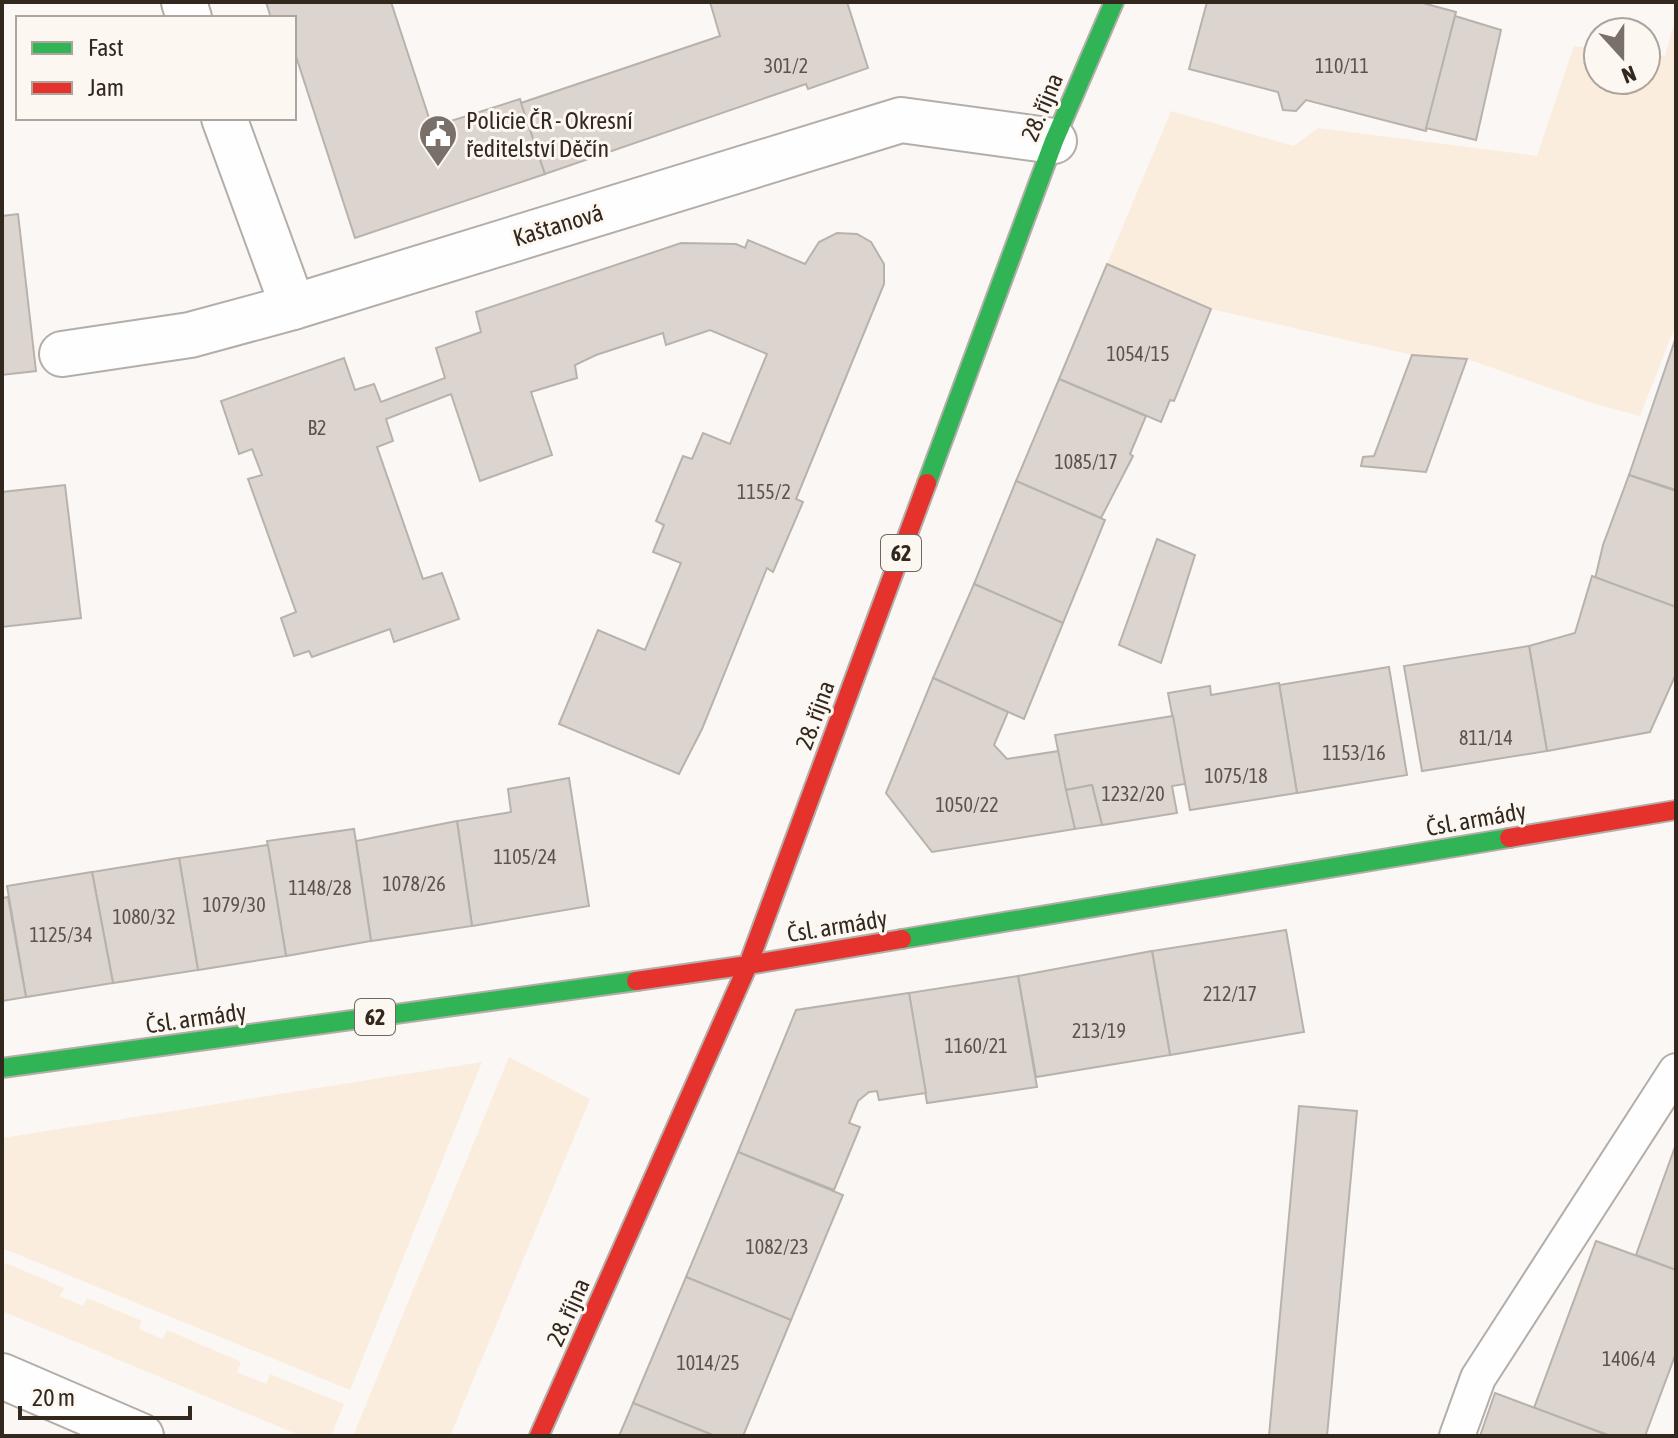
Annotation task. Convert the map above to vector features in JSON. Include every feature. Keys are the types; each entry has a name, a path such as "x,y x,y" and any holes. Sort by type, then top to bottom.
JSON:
{"main road":[{"name":"28. října","path":"539,1436 748,965 1054,141 1114,2"},
{"name":"Čsl. armády","path":"2,1068 748,965 1676,810"}],"street":[{"path":"225,120 293,307"},
{"name":"Kaštanová","path":"62,354 190,335 293,307 901,120 1054,141"},
{"path":"2,1376 141,1436"}],"lane":[{"path":"1457,1436 1478,1378 1676,1071"}],"shaded area":[{"path":"1676,16 1676,324 1640,416 1595,404 1467,359 1412,355 1211,309 1107,264 1171,111 1294,146 1318,128 1537,156 1574,46 1582,47 1582,96 1662,96 1662,56 1665,56"},
{"path":"509,1057 590,1099 450,1436 353,1436"},
{"path":"482,1062 350,1390 2,1248 2,1138"},
{"path":"6,1263 64,1288 60,1296 83,1306 87,1298 142,1321 139,1329 163,1339 167,1330 241,1362 237,1372 266,1384 270,1374 344,1404 331,1436 301,1436 2,1311 2,1270"}],"building":[{"path":"266,2 391,2 432,127 520,99 545,174 355,238 296,56 296,16 270,16"},
{"path":"710,2 847,2 868,68 808,89 806,84 545,174 521,103 720,36"},
{"path":"1207,2 1419,2 1456,12 1426,131 1306,100 1296,111 1283,110 1278,92 1189,69"},
{"path":"1455,16 1501,30 1476,140 1426,128"},
{"path":"18,214 36,371 2,375 2,216"},
{"path":"837,233 857,234 871,242 884,264 884,284 796,499 803,502 773,572 767,568 702,729 679,774 559,724 598,630 645,650 681,563 653,552 664,525 656,521 683,456 692,459 703,433 730,444 767,354 710,330 666,345 663,333 596,355 575,365 577,378 531,392 552,455 480,481 451,394 386,419 393,441 377,447 423,579 442,573 459,619 394,642 390,629 312,657 309,651 294,656 281,618 296,612 248,479 262,475 252,449 239,454 221,401 344,358 355,390 374,384 381,402 445,378 436,348 481,332 476,312 681,243 736,244 745,248 748,240 805,264 819,242"},
{"path":"1107,264 1211,309 1174,401 1170,400 1161,422 1059,379"},
{"path":"1676,340 1676,490 1629,475"},
{"path":"1412,355 1467,359 1426,472 1361,466 1363,457 1374,456"},
{"path":"1059,379 1146,416 1130,454 1133,456 1101,518 1016,481"},
{"path":"1629,475 1676,491 1676,607 1595,579 1603,545"},
{"path":"1016,481 1105,520 1063,623 974,584"},
{"path":"65,485 81,618 2,627 2,492"},
{"path":"1157,539 1195,555 1161,663 1119,645"},
{"path":"1592,576 1676,607 1676,674 1650,732 1547,751 1529,646 1575,633"},
{"path":"974,584 1063,623 1024,719 933,678"},
{"path":"1529,646 1547,751 1422,771 1404,666"},
{"path":"1389,667 1407,775 1297,793 1279,685"},
{"path":"933,678 1008,712 994,745 1007,759 1059,751 1075,829 932,852 886,793"},
{"path":"1279,683 1297,793 1190,810 1168,693 1210,686 1211,695"},
{"path":"1173,716 1185,784 1172,786 1177,813 1102,825 1092,785 1066,790 1055,735"},
{"path":"569,778 589,906 472,926 457,821 511,812 508,789"},
{"path":"1092,785 1102,825 1075,829 1066,790"},
{"path":"457,821 472,926 371,941 356,841"},
{"path":"354,829 371,941 286,956 267,841"},
{"path":"268,845 286,956 198,970 179,858"},
{"path":"179,858 198,970 113,983 92,872"},
{"path":"92,872 113,983 26,997 7,886"},
{"path":"8,897 26,997 2,1001 2,898"},
{"path":"1286,930 1304,1032 1170,1055 1152,951"},
{"path":"1152,951 1170,1055 1036,1077 1018,976"},
{"path":"1018,976 1037,1087 927,1103 909,993"},
{"path":"909,993 926,1093 879,1100 877,1091 869,1092 858,1101 849,1123 860,1127 834,1190 738,1152 796,1010"},
{"path":"1299,1106 1357,1111 1327,1436 1269,1436"},
{"path":"1676,1144 1676,1270 1636,1255"},
{"path":"738,1152 843,1195 791,1320 686,1277"},
{"path":"1596,1241 1676,1270 1676,1353 1645,1436 1611,1436 1534,1408"},
{"path":"686,1277 791,1320 743,1436 715,1436 633,1403"},
{"path":"1495,1393 1602,1433 1600,1436 1480,1436"},
{"path":"633,1403 715,1436 619,1436"}],"traffic: fast":[{"path":"927,483 1054,141 1114,2"},
{"path":"902,939 1509,838"},
{"path":"2,1068 636,981"}],"traffic: jam":[{"path":"636,981 748,965 927,483"},
{"path":"1509,838 1676,810"},
{"path":"539,1436 748,965 902,939"}],"place":[{"name":"Policie ČR - Okresní ředitelství Děčín","path":"438,168"}]}
